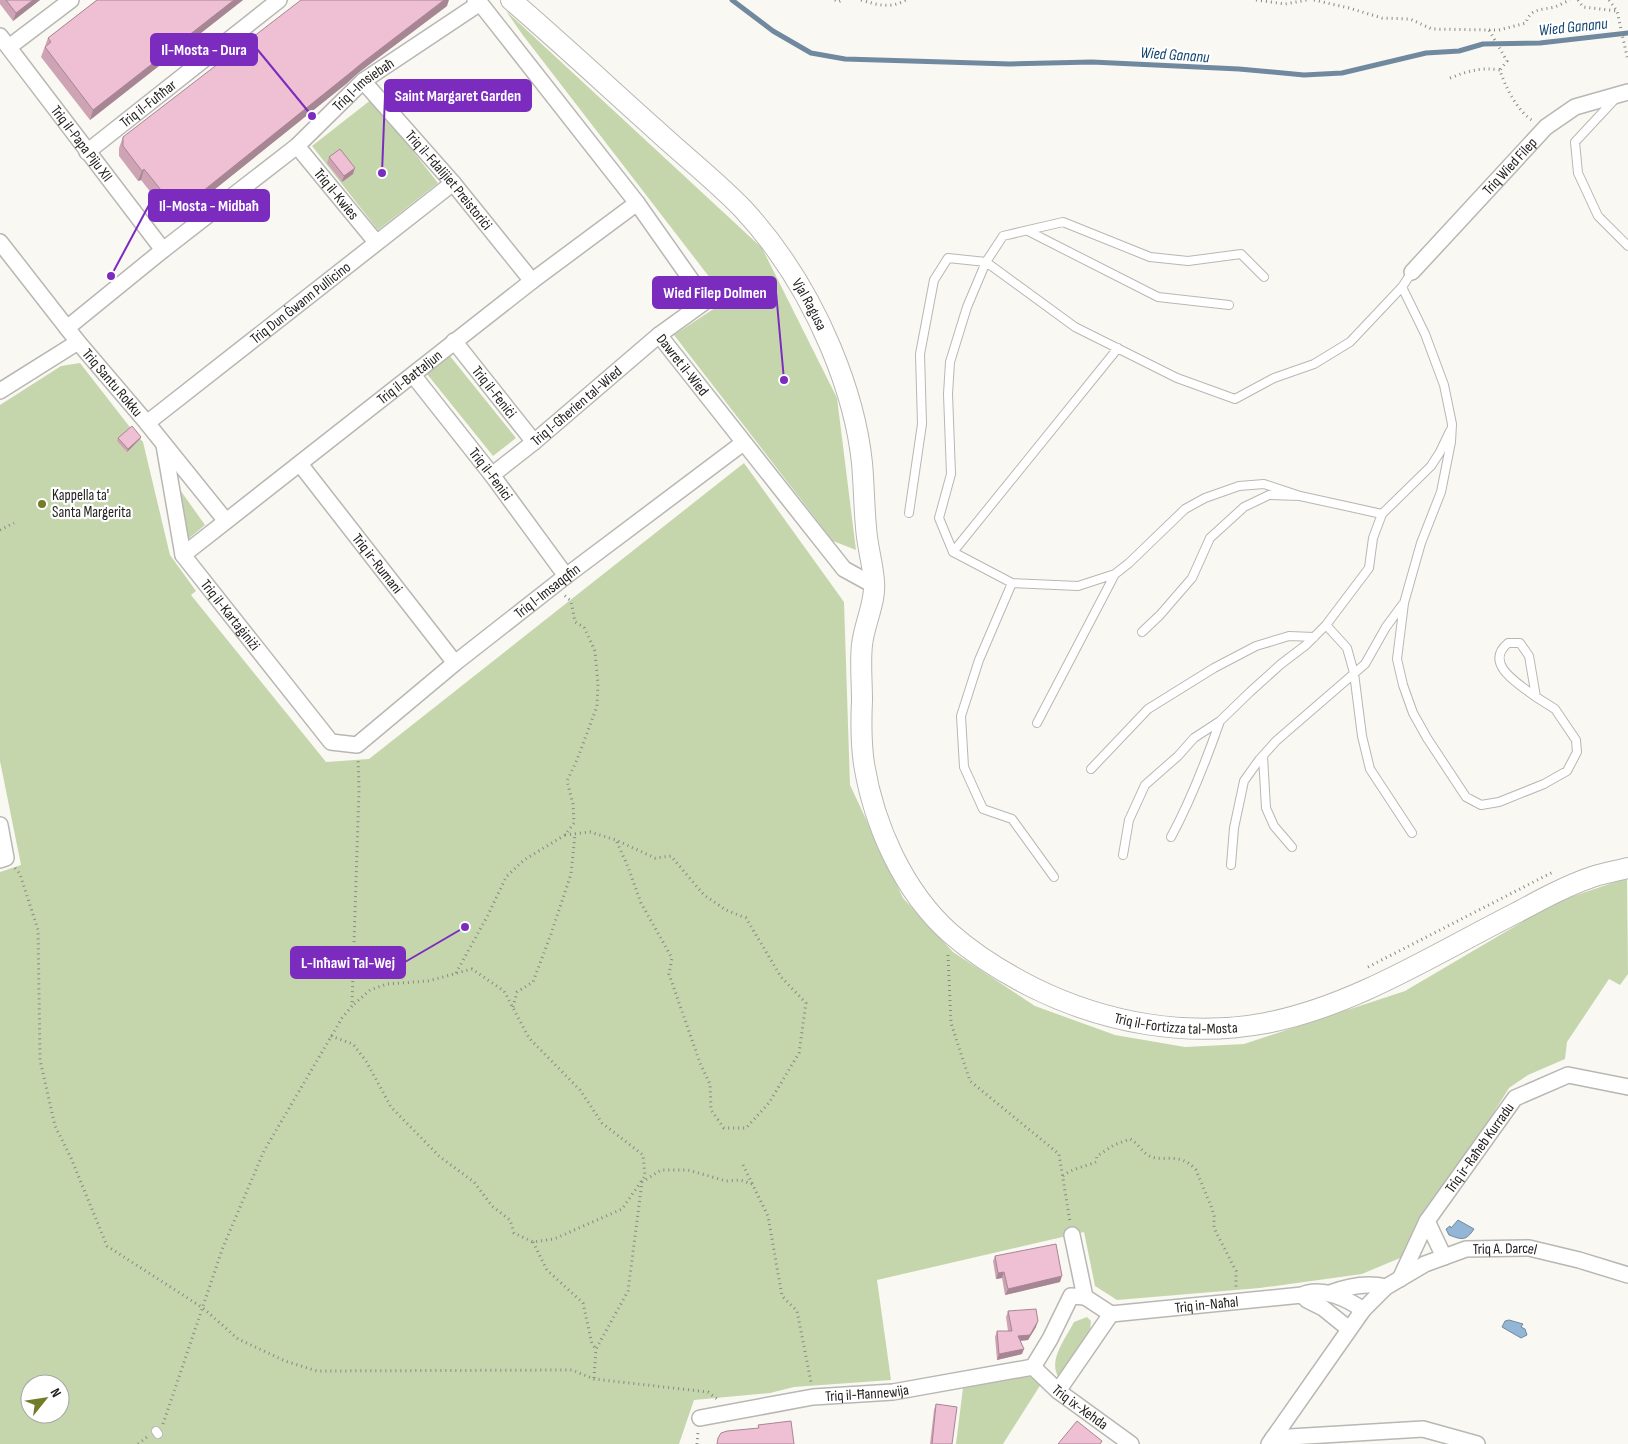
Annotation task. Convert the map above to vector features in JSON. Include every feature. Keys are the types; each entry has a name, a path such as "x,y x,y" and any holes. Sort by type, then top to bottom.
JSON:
{"main road":[{"name":"Vjal Ragusa","path":"511,0 729,196 758,227 783,260 821,326 835,358 851,408 861,457 866,530 875,586 862,644 862,721"},
{"name":"Triq il-Fortizza tal-Mosta","path":"862,721 864,762 873,803 904,877 923,903 948,930 976,954 1010,976 1052,997 1112,1017 1141,1024 1202,1028 1231,1027 1266,1023 1333,1004 1373,986 1562,888 1595,876 1628,868"}],"street":[{"path":"4,42 71,0"},
{"name":"Triq il-Fuħħar","path":"87,152 279,0"},
{"name":"Dawret il-Wied","path":"478,2 637,203 706,301 659,335 844,569 875,586"},
{"name":"Triq l-Imsiebaħ","path":"67,328 298,146 363,81 478,2"},
{"name":"Triq il-Papa Piju XII","path":"4,42 164,250"},
{"name":"Triq il-Fdalijiet Preistoriċi","path":"363,81 453,183 532,281"},
{"name":"Triq Wied Filep","path":"1412,272 1546,127 1575,107 1623,94"},
{"name":"Triq il-Kwies","path":"298,146 376,242"},
{"name":"Triq Dun Ġwann Pullicino","path":"147,423 453,183"},
{"name":"Triq il-Battaljun","path":"183,555 454,341 637,203"},
{"name":"Triq Santu Rokku","path":"0,242 78,342 147,423 226,521"},
{"name":"Triq l-Għerien tal-Wied","path":"492,476 659,335"},
{"name":"Triq il-Feniċi","path":"454,341 534,442"},
{"path":"0,391 78,342"},
{"name":"Triq il-Fenici","path":"412,375 492,476 561,581"},
{"name":"Triq l-Imsaqqfin","path":"357,745 455,663 743,443"},
{"name":"Triq il-Kartaġiniżi","path":"164,445 183,555 331,742 357,745"},
{"name":"Triq ir-Rumani","path":"300,464 455,663"},
{"path":"0,825 3,859"},
{"name":"Triq ir-Raħeb Kurradu","path":"1400,1279 1427,1221 1515,1098 1568,1075 1628,1087"},
{"path":"1427,1221 1444,1257"},
{"path":"1072,1235 1085,1297"},
{"name":"Triq A. Darcel","path":"1386,1286 1425,1264 1466,1248 1530,1248 1628,1275"},
{"name":"Triq in-Naħal","path":"1111,1314 1302,1295 1306,1293 1330,1293 1344,1287 1372,1283 1386,1286"},
{"path":"1271,1441 1363,1310 1386,1286"},
{"name":"Triq in-Naħal","path":"1330,1293 1355,1304 1363,1310"},
{"path":"1302,1295 1323,1308 1349,1329"},
{"path":"1033,1367 1071,1296 1085,1297 1111,1314 1058,1391"},
{"name":"Triq il-Ħannewija","path":"700,1418 814,1398 893,1392 1033,1367"},
{"name":"Triq ix-Xehda","path":"1033,1367 1058,1391 1131,1444"},
{"path":"1271,1441 1424,1429 1477,1444"}],"lane":[{"path":"1623,94 1575,142 1578,173 1598,216 1628,246"},
{"path":"1264,277 1241,254 1188,261 1150,258 1063,222 1003,236 986,262 967,307 950,362 948,394 951,474 938,518 953,552 1012,583 1078,586 1114,574 1129,563 1185,509 1205,498 1238,486 1264,484 1300,496 1382,514"},
{"path":"1028,231 1081,260 1158,297 1229,305"},
{"path":"909,513 922,424 920,354 934,280 948,258 986,262 1076,327 1177,378 1235,398 1274,378 1314,364 1350,342 1402,287 1412,272"},
{"path":"1402,287 1425,334 1444,385 1452,424 1451,442 1441,492 1421,543 1404,603 1397,659 1403,685 1413,712 1427,738 1466,797 1481,805 1499,802 1544,784 1567,771 1577,752 1576,740 1556,709 1536,697 1504,672 1499,660 1501,649 1508,642 1520,643 1529,656 1536,697"},
{"path":"953,552 1118,348"},
{"path":"1122,855 1129,820 1145,785 1178,756 1194,738 1220,721 1256,686 1326,625 1369,568 1373,538 1382,514 1431,466 1440,452 1452,424"},
{"path":"1142,632 1160,615 1192,578 1210,538 1244,507 1269,495 1300,496"},
{"path":"1037,723 1114,574"},
{"path":"1012,583 979,660 961,716 964,766 983,809 1012,819 1054,877"},
{"path":"1231,864 1234,828 1244,781 1276,741 1365,664 1386,627 1404,603"},
{"path":"1326,625 1347,648 1354,673 1362,736 1370,769 1412,833"},
{"path":"1091,769 1148,709 1214,668 1256,646 1289,636 1314,637"},
{"path":"1171,837 1201,772 1220,721"},
{"path":"1263,756 1266,808 1274,826 1292,847"}],"path":[{"path":"835,0 838,2 843,0"},
{"path":"861,0 878,5 896,6 906,0"},
{"path":"1256,0 1285,4 1307,0"},
{"path":"1314,0 1382,18 1410,19 1432,29 1489,30 1499,30 1526,23 1528,17 1534,11 1556,6 1570,0"},
{"path":"1578,0 1583,7 1617,11"},
{"path":"1609,0 1617,11 1628,61"},
{"path":"1489,30 1507,61 1500,70"},
{"path":"1450,78 1469,70 1486,68 1500,70"},
{"path":"1500,70 1503,82 1518,105 1528,117 1546,127"},
{"path":"0,530 14,523"},
{"path":"456,973 488,915 506,877 524,860 565,835 574,824 573,804 567,782 597,706 598,684 595,652 584,627 575,622 570,602 561,581"},
{"path":"352,1006 359,789 357,745"},
{"path":"565,835 590,832 616,840 655,858 671,856 704,894 726,910 746,918 781,977 806,1002 799,1053 769,1103 746,1128 724,1128 711,1110 710,1084 700,1063 669,974 672,958 641,903 616,840"},
{"path":"513,1008 517,992 533,982 551,934 572,874 575,834"},
{"path":"3,859 20,874 38,930 40,1060 55,1126 71,1158 107,1246 202,1308 238,1339 285,1361 317,1371 572,1370 594,1379 708,1392 734,1412"},
{"path":"948,947 951,1023 970,1081 1059,1154 1072,1235"},
{"path":"138,1444 162,1428 223,1247 264,1151 331,1036 342,1018 370,990 388,984 428,981 472,969 504,991 529,1038 580,1090 602,1123 642,1155 646,1176 622,1209 554,1239 533,1242 514,1233 510,1220 492,1206 474,1182 440,1157 391,1107 366,1060 352,1044 331,1036"},
{"path":"1063,1176 1068,1171 1096,1162 1097,1156 1114,1145 1130,1139 1137,1142 1147,1155 1176,1158 1192,1166 1196,1170 1211,1206 1214,1216 1214,1228 1236,1271 1236,1302"},
{"path":"743,1165 768,1216 782,1296 797,1311 814,1398"},
{"path":"594,1379 596,1349 628,1291 642,1182 661,1170 688,1170 726,1181 740,1180 752,1184"},
{"path":"533,1242 547,1270 583,1303 592,1344 596,1349"}],"green space":[{"path":"506,11 762,248 837,398 856,550 833,541 674,335 727,300"},
{"path":"372,99 438,183 378,230 312,146"},
{"path":"450,356 516,438 493,456 427,374"},
{"path":"80,363 143,442 170,555 196,591 191,595 326,762 369,759 744,463 844,602 850,785 903,898 953,952 1035,1006 1115,1035 1185,1047 1244,1044 1405,991 1556,902 1627,878 1628,974 1620,985 1609,979 1567,1042 1565,1059 1528,1075 1509,1088 1400,1258 1362,1274 1260,1288 1117,1300 1095,1286 1084,1232 877,1280 891,1380 794,1387 770,1393 694,1400 679,1444 0,1444 0,872 21,865 0,761 0,405 61,366"},
{"path":"178,487 205,525 187,540"},
{"path":"1087,1317 1091,1321 1090,1331 1063,1377 1059,1378 1055,1364 1059,1350 1074,1322"},
{"path":"1006,1375 1027,1375 1041,1384 1003,1444 956,1444 963,1388"}],"water":[{"path":"1458,1220 1474,1229 1469,1236 1461,1238 1449,1235 1446,1229 1450,1226 1451,1228"},
{"path":"1509,1320 1523,1324 1521,1327 1525,1329 1527,1335 1521,1338 1502,1327 1505,1321"}],"building":[{"path":"6,0 33,0 16,13"},
{"path":"97,0 234,0 93,110 45,47 51,42 48,38"},
{"path":"301,0 444,0 362,63 178,211 144,169 142,171 123,146 123,137"},
{"path":"340,149 355,168 344,176 329,157"},
{"path":"132,426 141,437 128,449 118,438"},
{"path":"1056,1244 1062,1276 1008,1289 1004,1272 998,1273 995,1256"},
{"path":"1036,1309 1038,1321 1030,1335 1018,1336 1024,1349 999,1354 997,1331 1012,1331 1008,1311"},
{"path":"936,1404 957,1407 952,1444 932,1444"},
{"path":"791,1421 794,1444 717,1444 721,1433 727,1431 759,1428 758,1425"},
{"path":"1077,1421 1102,1441 1100,1444 1058,1444"}],"waterway":[{"name":"Wied Gananu","path":"732,0 773,31 811,53 845,59 1010,64 1092,62 1239,69 1304,75 1342,73 1426,53 1459,51 1483,44 1540,43 1628,33"}],"place":[{"name":"Il-Mosta - Dura","path":"312,116"},
{"name":"Saint Margaret Garden","path":"382,173"},
{"name":"Il-Mosta - Midbaħ","path":"111,276"},
{"name":"Wied Filep Dolmen","path":"784,380"},
{"name":"Kappella ta' Santa Margerita","path":"42,504"},
{"name":"L-Inħawi Tal-Wej","path":"465,927"}]}
